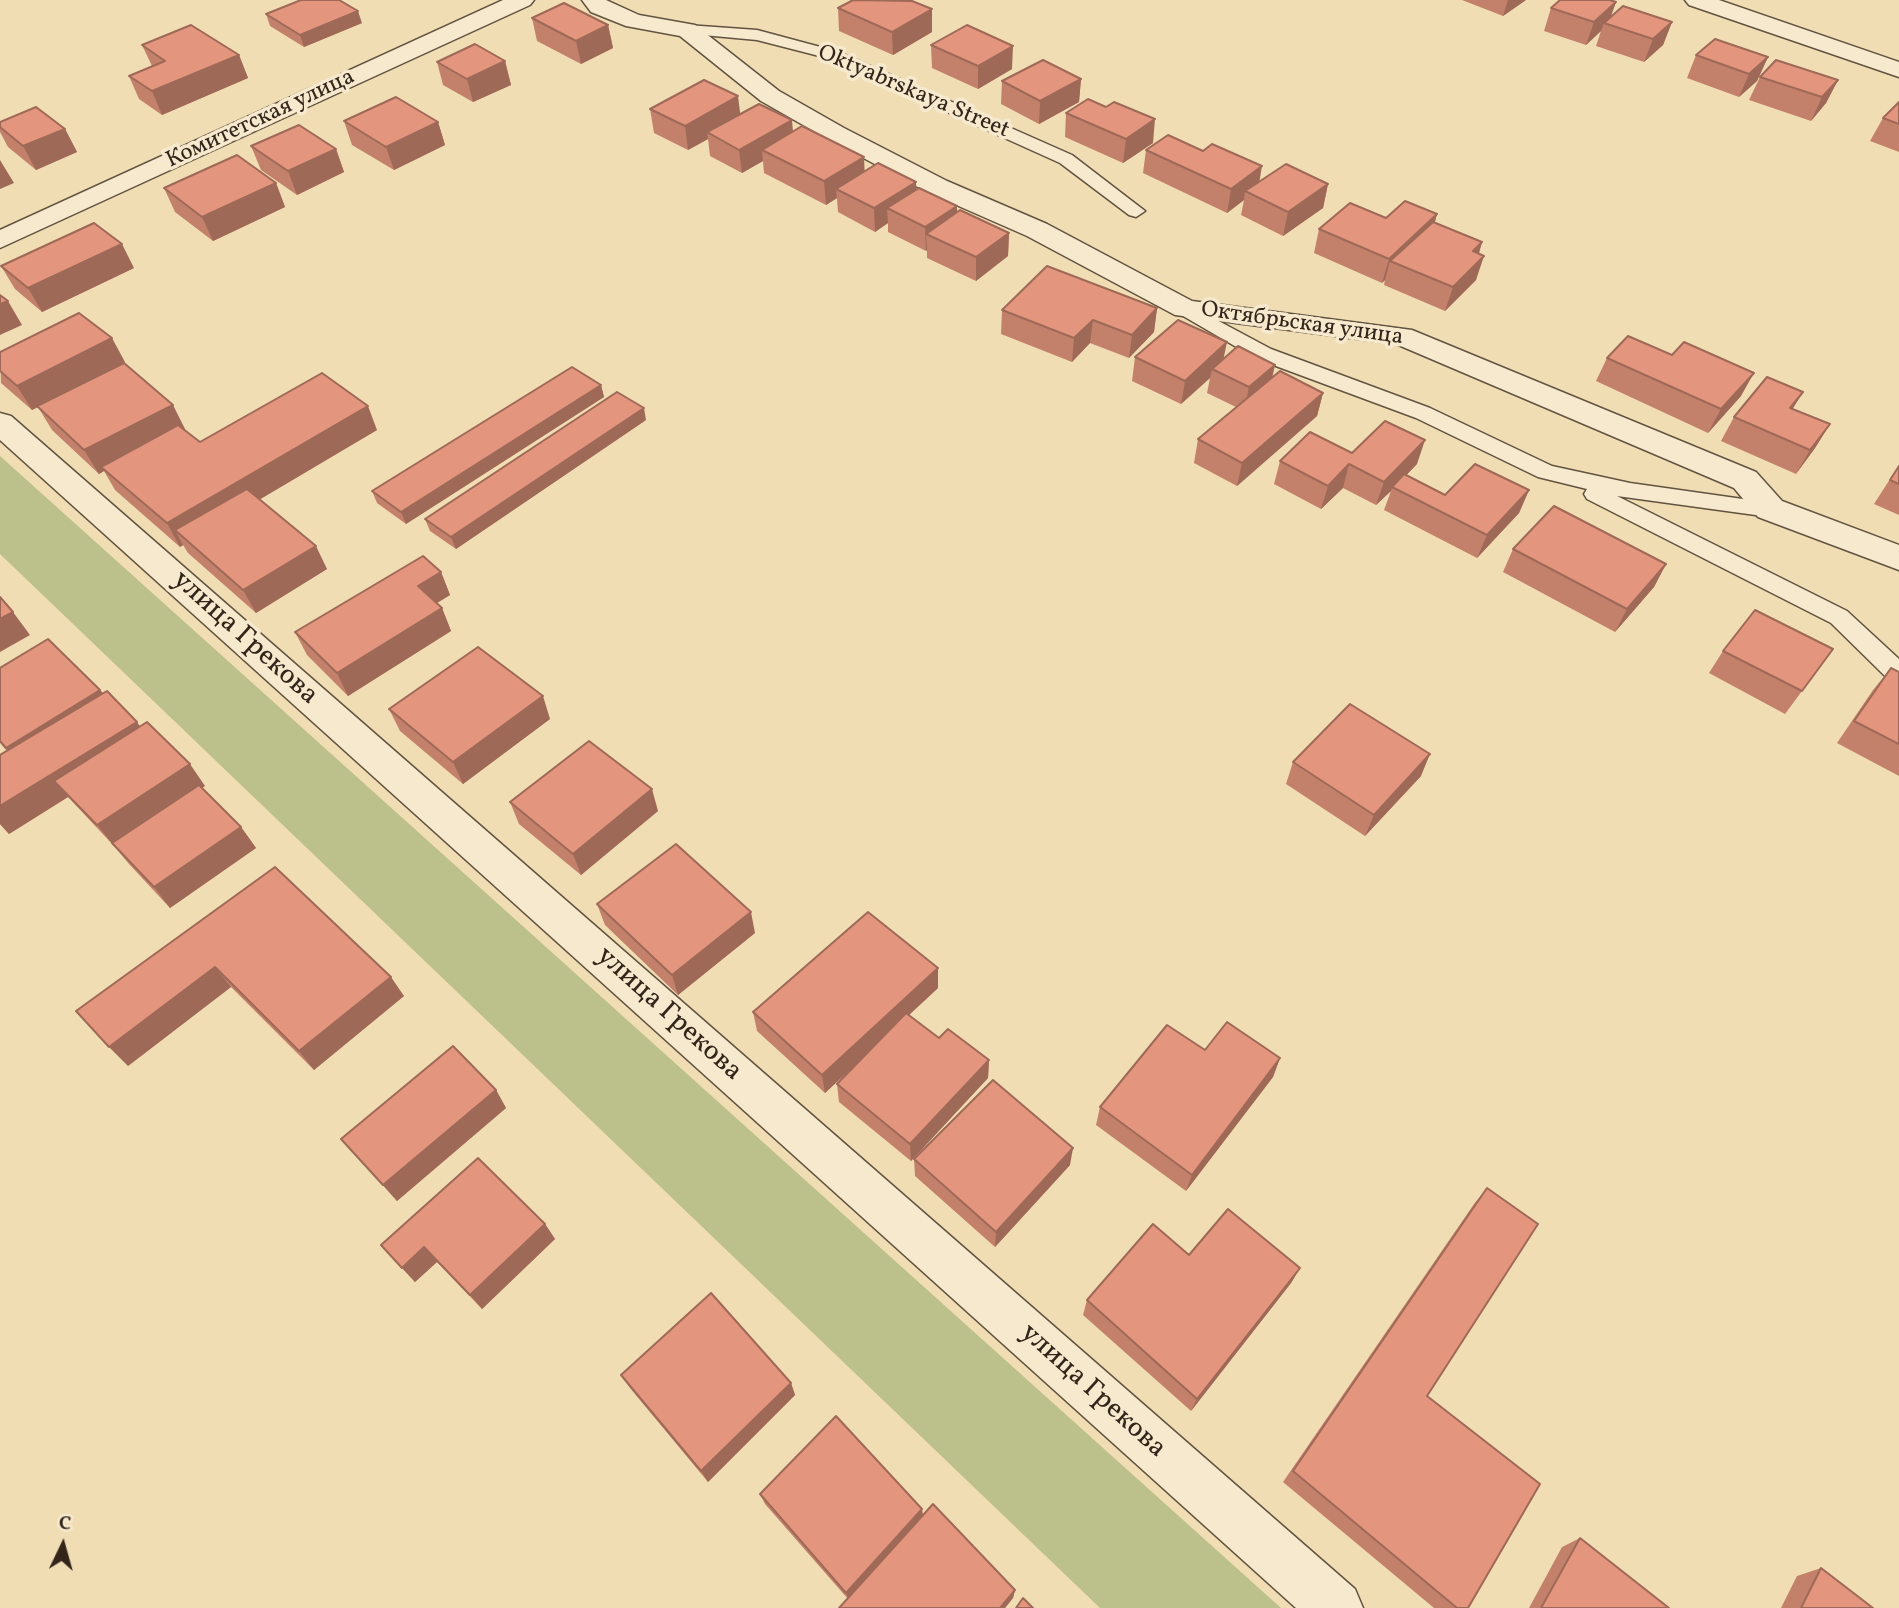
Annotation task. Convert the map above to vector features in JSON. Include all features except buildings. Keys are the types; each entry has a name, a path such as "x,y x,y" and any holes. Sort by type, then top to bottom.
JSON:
{"street":[{"name":"Комитетская улица","path":"0,240 522,0"},
{"name":"Oktyabrskaya Street","path":"594,0 599,7 634,20 687,30"},
{"path":"1697,0 1899,70"},
{"name":"Октябрьская улица","path":"687,30 770,96 835,133 938,187 1037,230 1185,309 1402,336 1745,480 1770,509 1899,558"},
{"name":"улица Грекова","path":"0,423 1336,1608"}],"lane":[{"name":"Oktyabrskaya Street","path":"687,30 757,35 834,55 1066,159 1136,211"},
{"path":"1185,309 1264,354 1423,413 1630,510 1839,617 1894,669"},
{"path":"1546,472 1630,491 1770,509"}],"green space":[{"path":"0,456 1281,1608 1100,1608 0,554"}]}
